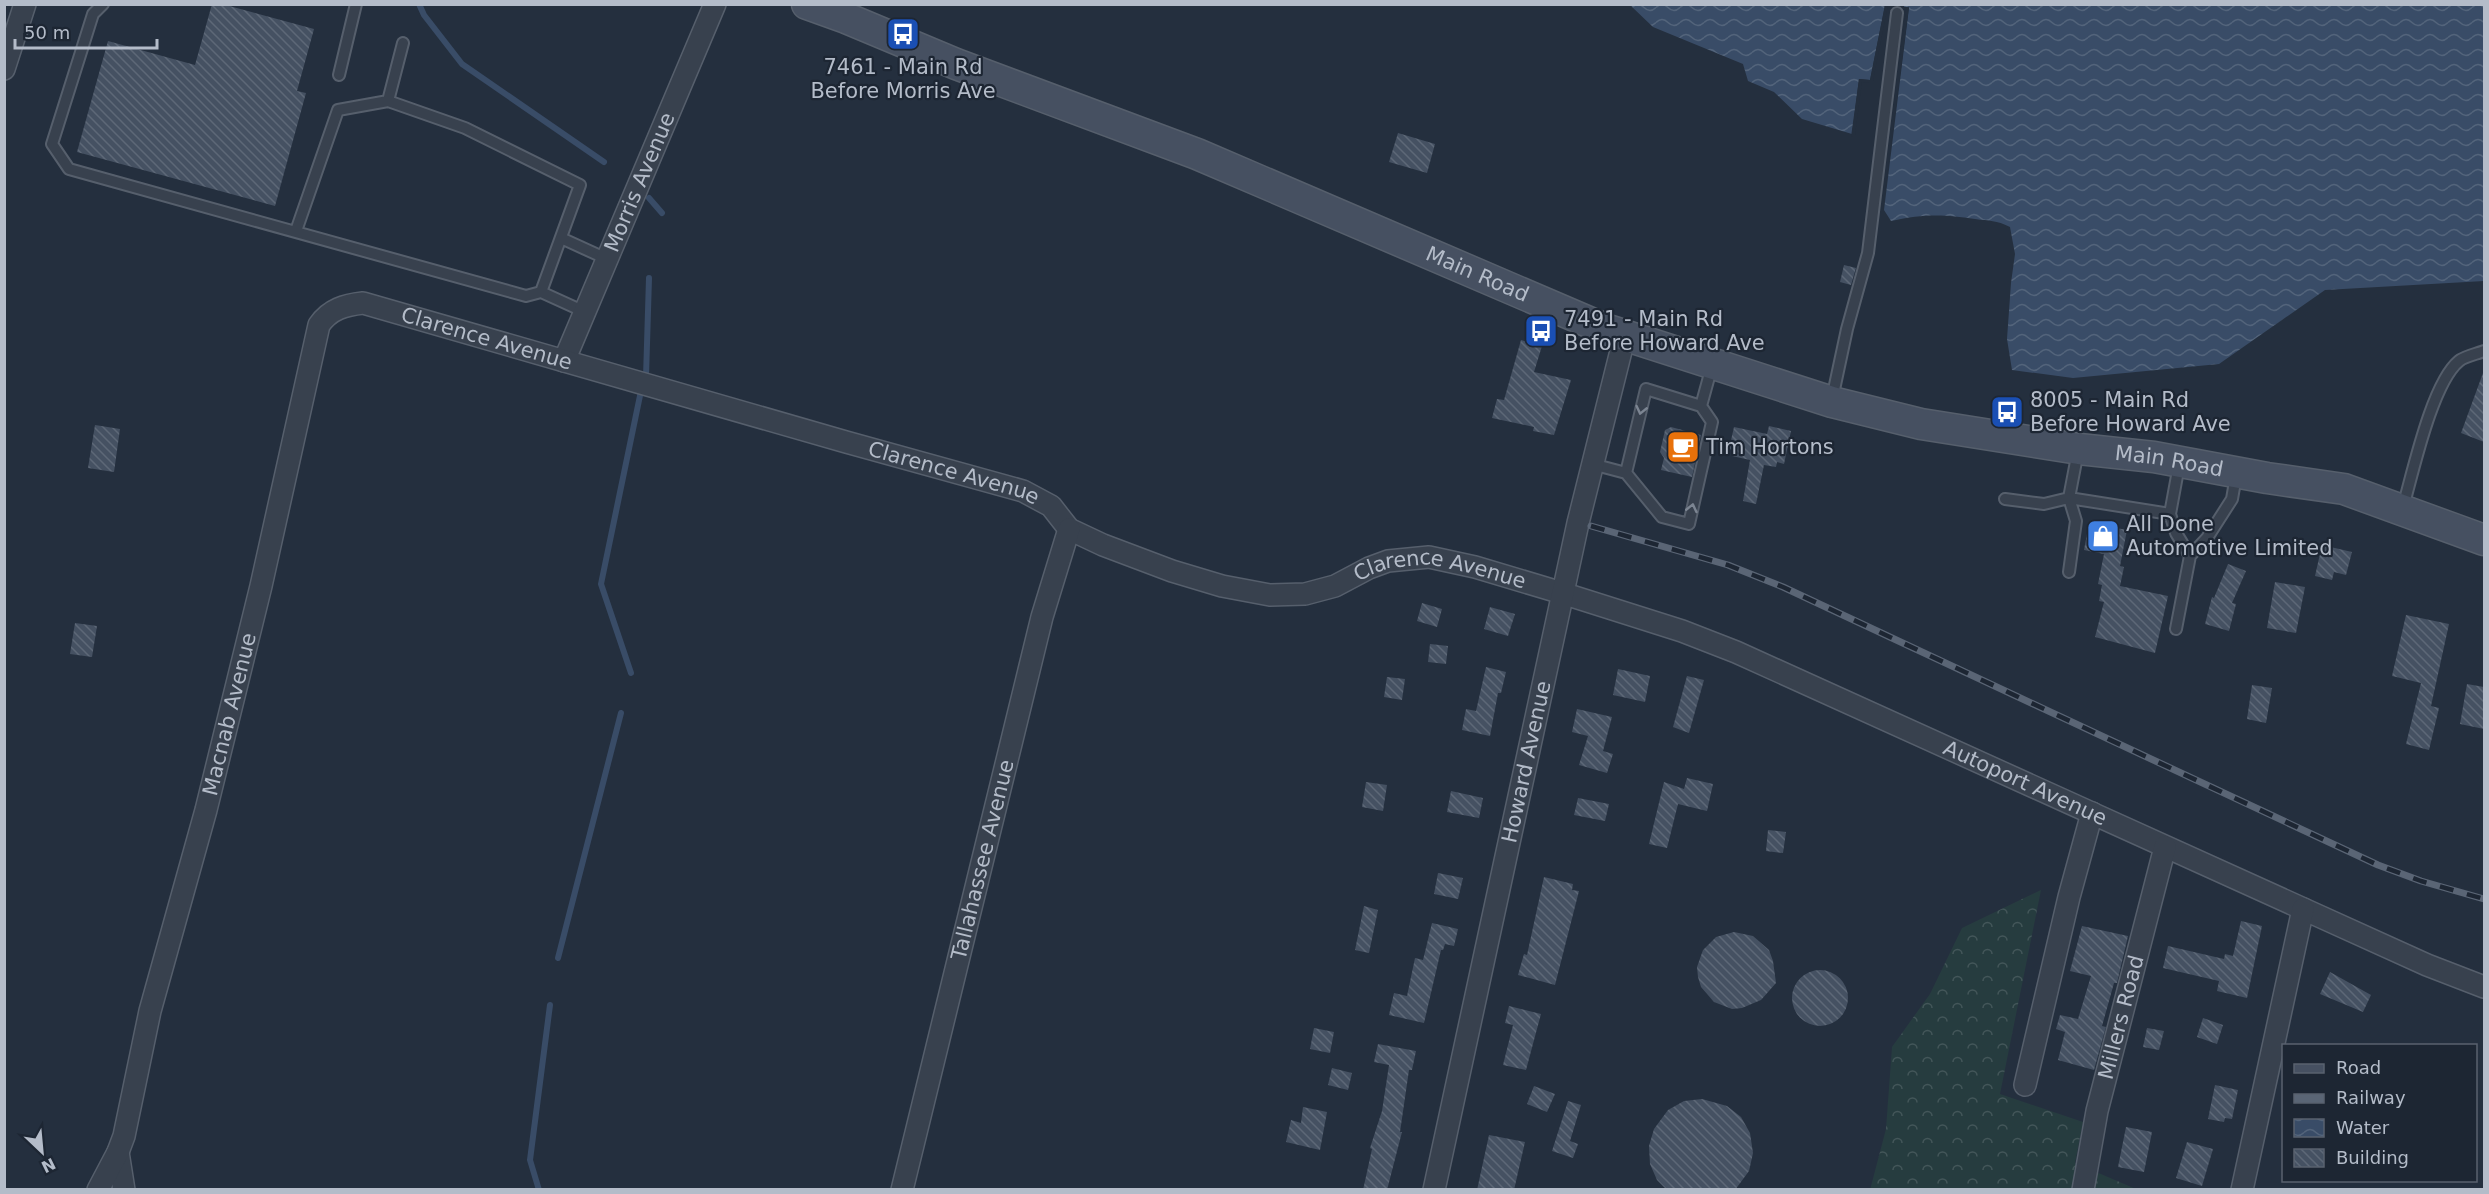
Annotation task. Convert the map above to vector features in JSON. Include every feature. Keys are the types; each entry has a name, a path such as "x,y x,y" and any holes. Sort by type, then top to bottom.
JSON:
{"main road":[{"name":"Main Road","path":"807,4 956,64 1197,154 1605,329 1713,364 1832,402 1921,424 2079,449 2154,457 2344,489 2484,540"}],"street":[{"path":"4,69 26,4"},
{"name":"Morris Avenue","path":"564,361 716,4"},
{"name":"Clarence Avenue","path":"363,303 1023,491 1051,506 1069,529 1102,545 1172,571 1263,594 1292,595 1314,592 1335,586 1388,561 1429,557 1475,567 1562,592"},
{"name":"Macnab Avenue","path":"98,1190 124,1136 150,1011 207,810 319,326 325,317 344,306 363,303"},
{"name":"Howard Avenue","path":"1434,1190 1562,592 1625,335"},
{"name":"Tallahassee Avenue","path":"902,1190 1042,617 1069,529"},
{"name":"Autoport Avenue","path":"1562,592 1682,631 1736,652 2427,965 2484,987"},
{"path":"2025,1085 2069,897 2092,813"},
{"name":"Millers Road","path":"2083,1190 2097,1111 2165,847"},
{"path":"2242,1190 2303,909"},
{"name":"Macnab Avenue","path":"118,1152 124,1190"}],"lane":[{"path":"103,4 93,14 52,144 69,169 526,296 541,292 585,312"},
{"path":"339,75 356,4"},
{"path":"1832,402 1847,329 1868,253 1897,13"},
{"path":"388,101 403,43"},
{"path":"296,231 338,110 388,101 465,128 580,185 541,292"},
{"path":"561,238 607,259"},
{"path":"2403,509 2433,406 2446,376 2459,360 2484,351"},
{"path":"1701,406 1713,364"},
{"path":"1592,464 1626,473 1662,517 1689,524 1712,422 1701,406 1646,389 1626,473"},
{"path":"2069,572 2076,521 2069,498 2079,449"},
{"path":"2180,462 2170,514 2176,533 2190,556"},
{"path":"2176,629 2190,556 2207,538 2232,499 2237,472"},
{"path":"2005,499 2044,504 2069,498 2170,514"}],"green space":[{"path":"2041,890 2000,1094 2083,1122 2075,1163 2136,1189 1870,1190 1886,1129 1892,1047 1930,994 1962,928"}],"water":[{"path":"1630,5 1885,5 1870,80 1859,79 1852,134 1802,119 1774,92 1748,81 1743,64 1653,27"},
{"path":"1892,5 2484,5 2484,281 2325,290 2219,364 2073,378 2012,370 2007,339 2015,254 2010,227 1993,221 1964,217 1923,216 1891,221 1884,210 1909,8"}],"pier":[{"path":"1889,4 1909,7 1885,191 1882,190 1906,10 1891,7"},
{"path":"1885,5 1888,5 1873,81 1862,82 1855,135 1851,137 1859,79 1870,80"}],"building":[{"path":"212,4 222,4 314,29 297,91 306,93 275,206 77,152 108,41 195,65"},
{"path":"1398,133 1435,144 1427,173 1389,162"},
{"path":"1844,265 1856,268 1851,285 1840,282"},
{"path":"1521,340 1542,346 1534,372 1571,380 1554,435 1533,431 1534,427 1492,418 1497,399 1504,400"},
{"path":"2484,373 2484,442 2461,433"},
{"path":"95,425 120,429 114,472 88,468"},
{"path":"1769,426 1791,431 1784,464 1777,462 1776,467 1764,465 1756,504 1743,501 1750,460 1732,456 1733,450 1729,449 1734,427 1767,434"},
{"name":"Tim Hortons","path":"1671,427 1701,435 1692,477 1661,470 1664,458 1660,452 1665,430"},
{"path":"2089,523 2127,530 2120,566 2124,567 2120,586 2168,596 2155,653 2095,637 2104,602 2099,601 2102,585 2098,584 2104,554 2084,550"},
{"path":"2322,545 2352,552 2346,575 2334,572 2332,580 2315,576"},
{"path":"2228,564 2246,571 2232,603 2236,604 2229,631 2205,624 2212,597 2214,598"},
{"path":"2275,582 2305,587 2296,633 2267,628"},
{"path":"1422,603 1442,609 1437,627 1417,621"},
{"path":"1490,607 1515,614 1508,636 1484,629"},
{"path":"2406,615 2449,624 2431,706 2439,708 2429,750 2406,744 2421,683 2392,676"},
{"path":"75,623 97,626 92,657 70,654"},
{"path":"1430,644 1448,646 1446,664 1428,662"},
{"path":"1486,667 1506,672 1501,693 1498,693 1490,736 1462,730 1466,709 1476,711"},
{"path":"1618,669 1650,676 1645,702 1613,695"},
{"path":"1687,676 1704,680 1689,733 1673,727"},
{"path":"1387,677 1405,679 1402,700 1384,697"},
{"path":"2467,684 2484,687 2484,729 2460,724"},
{"path":"2252,685 2272,688 2266,723 2247,719"},
{"path":"1577,709 1612,717 1603,751 1613,754 1607,773 1579,765 1588,736 1572,732"},
{"path":"1687,778 1713,784 1707,811 1678,804 1667,848 1649,844 1664,782 1684,789"},
{"path":"1366,782 1387,785 1383,811 1362,807"},
{"path":"1451,791 1483,798 1479,818 1447,812"},
{"path":"1578,798 1609,804 1605,821 1574,815"},
{"path":"1768,830 1786,832 1783,853 1766,851"},
{"path":"1438,873 1463,878 1458,899 1434,894"},
{"path":"1544,877 1573,884 1572,890 1579,891 1555,985 1518,975 1524,954 1527,955"},
{"path":"1364,906 1378,910 1369,953 1355,950"},
{"path":"2241,921 2262,926 2247,998 2217,991 2219,981 2163,968 2168,946 2224,959 2225,954 2233,956"},
{"path":"1432,923 1458,929 1454,946 1445,944 1441,950 1424,1023 1389,1015 1394,993 1407,996 1415,958 1423,960"},
{"path":"2082,926 2128,936 2117,983 2114,983 2102,1026 2106,1027 2094,1070 2058,1060 2065,1032 2056,1029 2060,1015 2078,1019 2091,976 2070,971"},
{"path":"1734,932 1753,936 1769,950 1776,983 1761,1000 1742,1008 1732,1009 1714,1002 1701,987 1697,967 1703,950 1716,937"},
{"path":"1820,970 1831,972 1840,978 1846,987 1848,998 1846,1009 1840,1018 1831,1024 1820,1026 1809,1024 1800,1018 1794,1009 1792,998 1794,987 1800,978 1809,972"},
{"path":"2330,972 2371,995 2363,1012 2320,994"},
{"path":"1509,1006 1541,1014 1526,1070 1503,1065 1513,1025 1505,1023"},
{"path":"2203,1018 2223,1025 2217,1044 2197,1037"},
{"path":"1314,1028 1334,1032 1330,1053 1310,1049"},
{"path":"2147,1028 2164,1031 2159,1050 2143,1047"},
{"path":"1378,1044 1416,1051 1412,1070 1409,1070 1400,1132 1402,1132 1387,1190 1363,1190 1372,1149 1370,1148 1382,1111 1389,1065 1374,1062"},
{"path":"1332,1068 1352,1073 1348,1090 1328,1085"},
{"path":"2215,1085 2238,1090 2232,1119 2225,1118 2224,1122 2208,1119"},
{"path":"1534,1086 1555,1094 1547,1112 1527,1104"},
{"path":"1702,1099 1727,1106 1741,1117 1750,1133 1753,1153 1749,1171 1735,1190 1667,1190 1657,1180 1650,1164 1649,1146 1654,1129 1668,1110 1684,1101"},
{"path":"1568,1101 1581,1105 1570,1141 1578,1144 1573,1158 1552,1151"},
{"path":"1303,1107 1327,1112 1320,1150 1286,1142 1291,1120 1301,1123"},
{"path":"2126,1127 2152,1132 2144,1172 2118,1167"},
{"path":"1489,1135 1525,1142 1514,1190 1477,1190"},
{"path":"2187,1142 2213,1149 2202,1186 2176,1178"}],"waterway":[{"path":"419,4 424,15 462,64 604,162"},
{"path":"649,198 662,213"},
{"path":"646,377 649,278"},
{"path":"631,673 601,584 642,386"},
{"path":"558,958 621,713"},
{"path":"539,1190 530,1160 550,1005"}],"railway":[{"path":"1591,526 1728,565 1783,587 2378,865 2421,881 2484,899"}],"place":[{"name":"7461 - Main Rd Before Morris Ave","path":"903,34"},
{"name":"7491 - Main Rd Before Howard Ave","path":"1541,331"},
{"name":"8005 - Main Rd Before Howard Ave","path":"2007,412"},
{"name":"Tim Hortons","path":"1683,447"},
{"name":"All Done Automotive Limited","path":"2103,536"}]}
